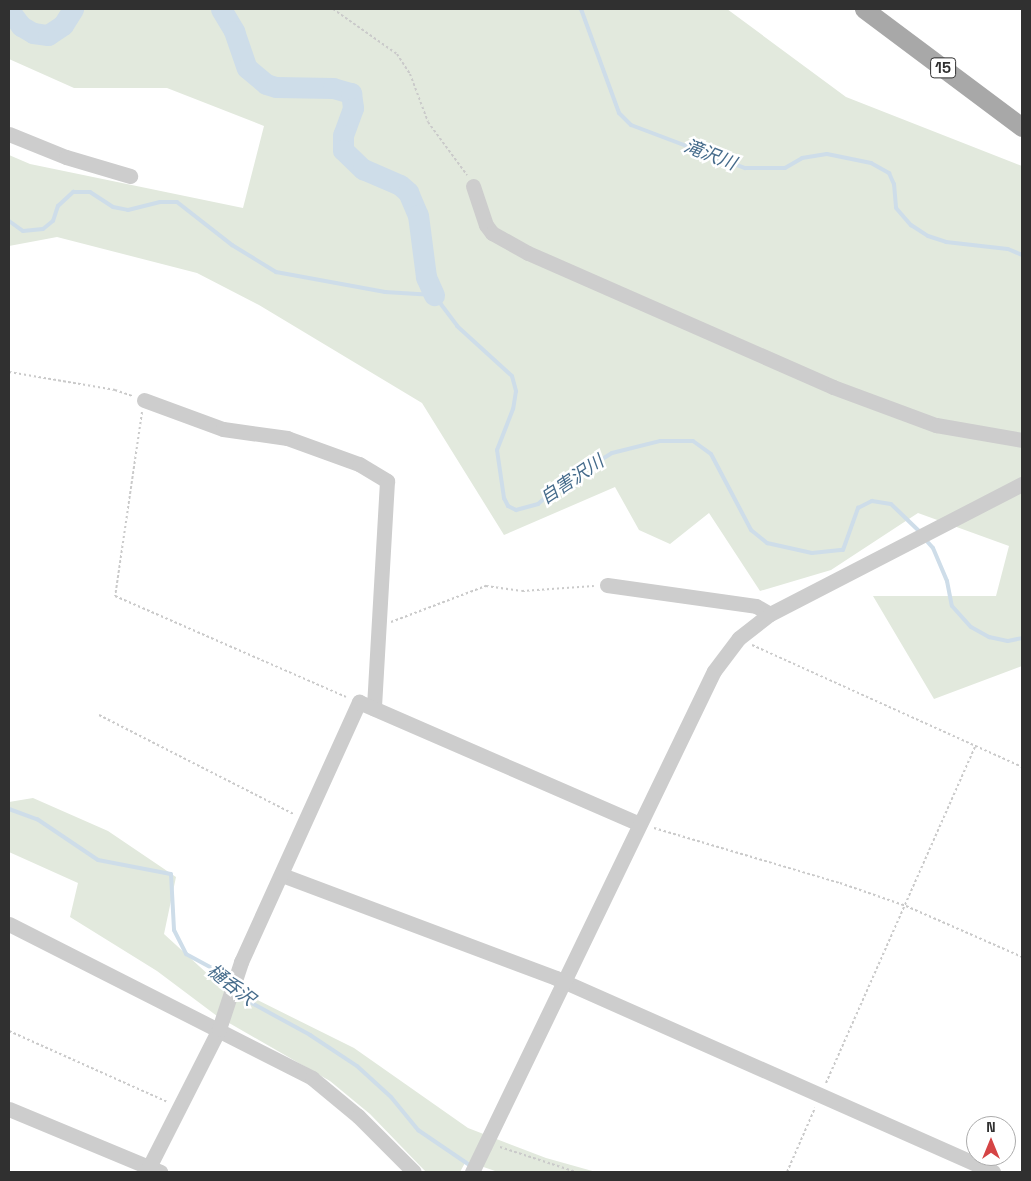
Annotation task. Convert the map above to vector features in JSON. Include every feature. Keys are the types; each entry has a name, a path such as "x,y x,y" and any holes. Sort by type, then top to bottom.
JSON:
{"main road":[{"name":"15","path":"864,9 1022,127"}],"street":[{"path":"9,134 66,158 130,176"},
{"path":"473,186 486,225 492,233 528,253 833,387 936,425 1022,440"},
{"path":"144,400 223,429 287,438 359,464 387,481 374,709"},
{"path":"472,1172 714,671 739,638 770,614 1022,484"},
{"path":"607,585 756,606 770,614"},
{"path":"9,1110 155,1170 180,1107 219,1029 241,962 360,702 639,824"},
{"path":"282,875 564,983 993,1172"},
{"path":"9,924 289,1064 337,1096 414,1172"}],"path":[{"path":"334,9 397,54 410,74 428,122 462,165 473,186"},
{"path":"9,372 115,390 144,400 115,596 360,702"},
{"path":"378,627 486,586 522,591 607,585"},
{"path":"739,638 1022,767"},
{"path":"99,715 306,821"},
{"path":"787,1172 975,747"},
{"path":"639,824 840,883 906,906 1022,957"},
{"path":"9,1031 180,1107"},
{"path":"487,1141 531,1160 576,1172"}],"shaded area":[{"path":"9,9 727,9 846,97 1022,166 1022,666 934,699 873,596 996,596 1009,546 918,513 831,570 760,591 709,513 670,544 639,530 615,487 504,535 422,403 259,305 197,273 57,237 9,246 9,155 30,164 243,208 264,126 167,88 74,88 9,59"},
{"path":"33,798 108,831 176,877 164,934 211,977 354,1048 468,1128 546,1158 596,1172 498,1172 466,1161 460,1172 426,1172 370,1114 330,1081 217,1016 157,971 70,917 78,883 9,852 9,802"}],"waterway":[{"name":"自害沢川","path":"9,10 21,26 33,33 48,35 63,25 73,9"},
{"name":"自害沢川","path":"221,9 234,31 247,68 266,84 276,87 333,88 351,93 353,108 343,135 343,150 363,169 400,185 408,192 418,215 426,277 434,295"},
{"name":"滝沢川","path":"581,9 619,113 631,125 745,168 785,168 802,158 827,154 871,163 889,173 894,184 896,208 911,225 928,236 946,242 1008,249 1022,255"},
{"name":"自害沢川","path":"9,221 23,231 43,229 53,221 58,206 73,192 90,192 113,207 128,210 160,202 177,202 232,245 276,272 385,292 434,295 457,326 512,376 516,391 513,409 497,450 504,498 508,506 516,510 538,504 560,485 612,453 660,441 693,441 711,454 751,530 767,543 812,553 843,550 858,508 872,501 891,504 920,532"},
{"name":"自害沢川","path":"924,538 933,548 947,581 952,606 971,627 989,637 1008,641 1022,638"},
{"name":"樋呑沢","path":"9,809 37,819 98,860 171,874 174,930 186,954 223,974 231,983"},
{"name":"樋呑沢","path":"236,988 248,1001 310,1035 357,1066 391,1097 418,1130 471,1166"}]}
